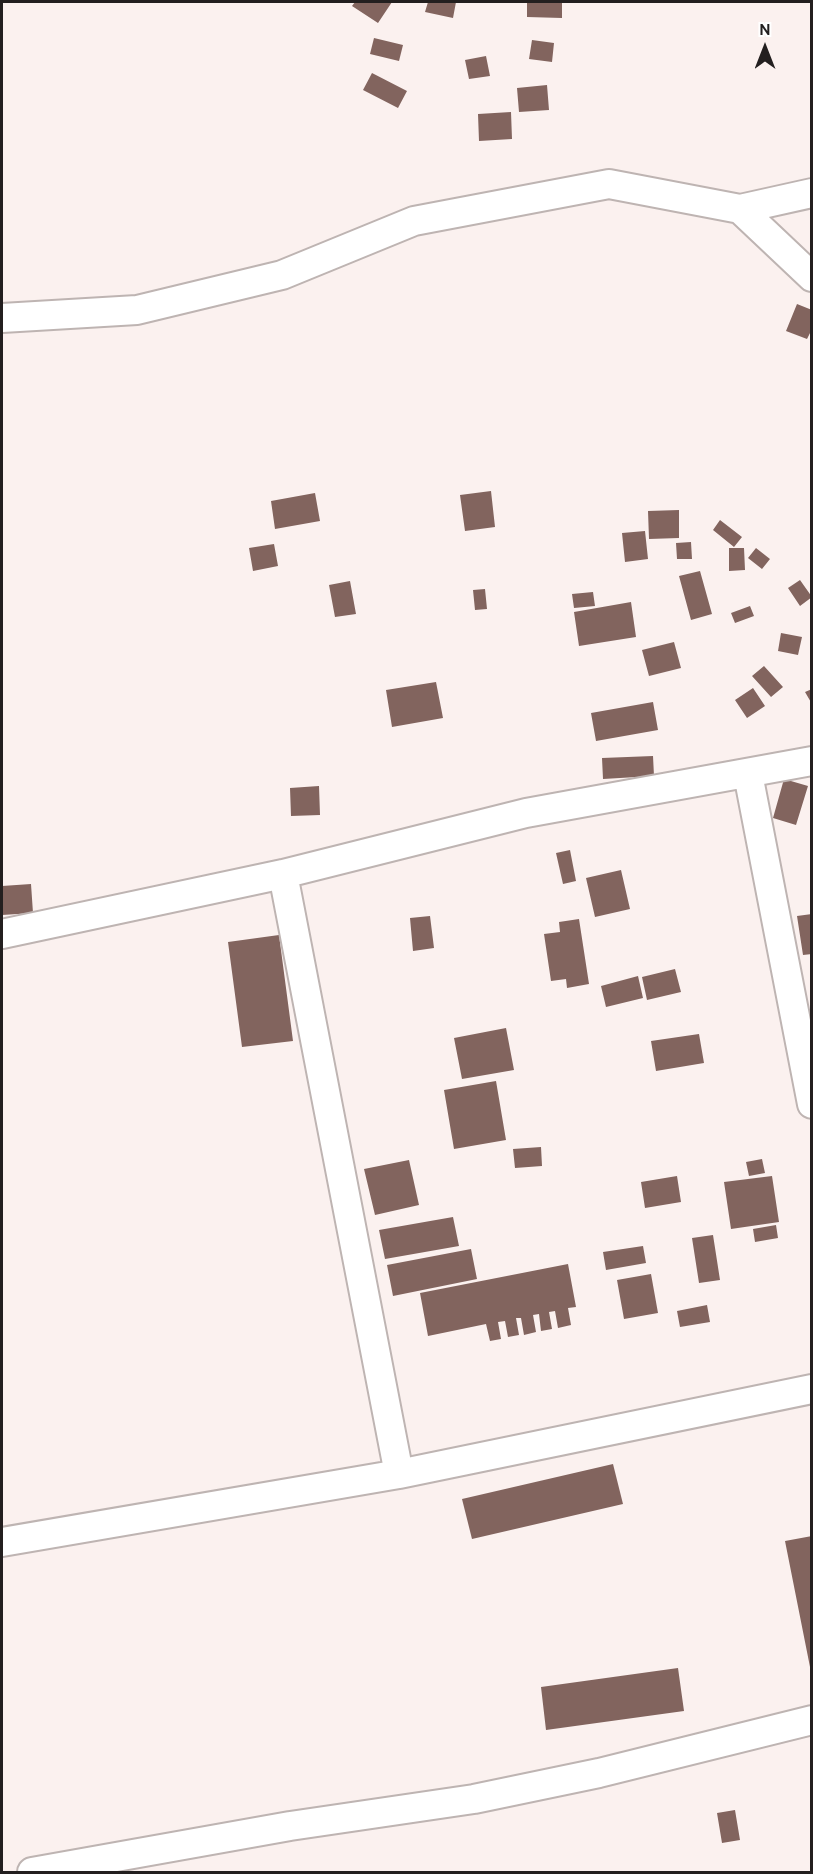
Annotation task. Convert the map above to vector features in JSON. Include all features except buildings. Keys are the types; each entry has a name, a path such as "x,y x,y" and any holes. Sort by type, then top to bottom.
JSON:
{"street":[{"path":"2,318 137,310 282,275 414,221 609,184 740,209 812,193"},
{"path":"740,209 812,277"},
{"path":"2,934 283,874 526,813 812,761"},
{"path":"748,774 812,1104"},
{"path":"283,874 399,1474"},
{"path":"2,1542 399,1474 812,1389"},
{"path":"32,1872 290,1826 474,1799 599,1773 812,1720"}]}
